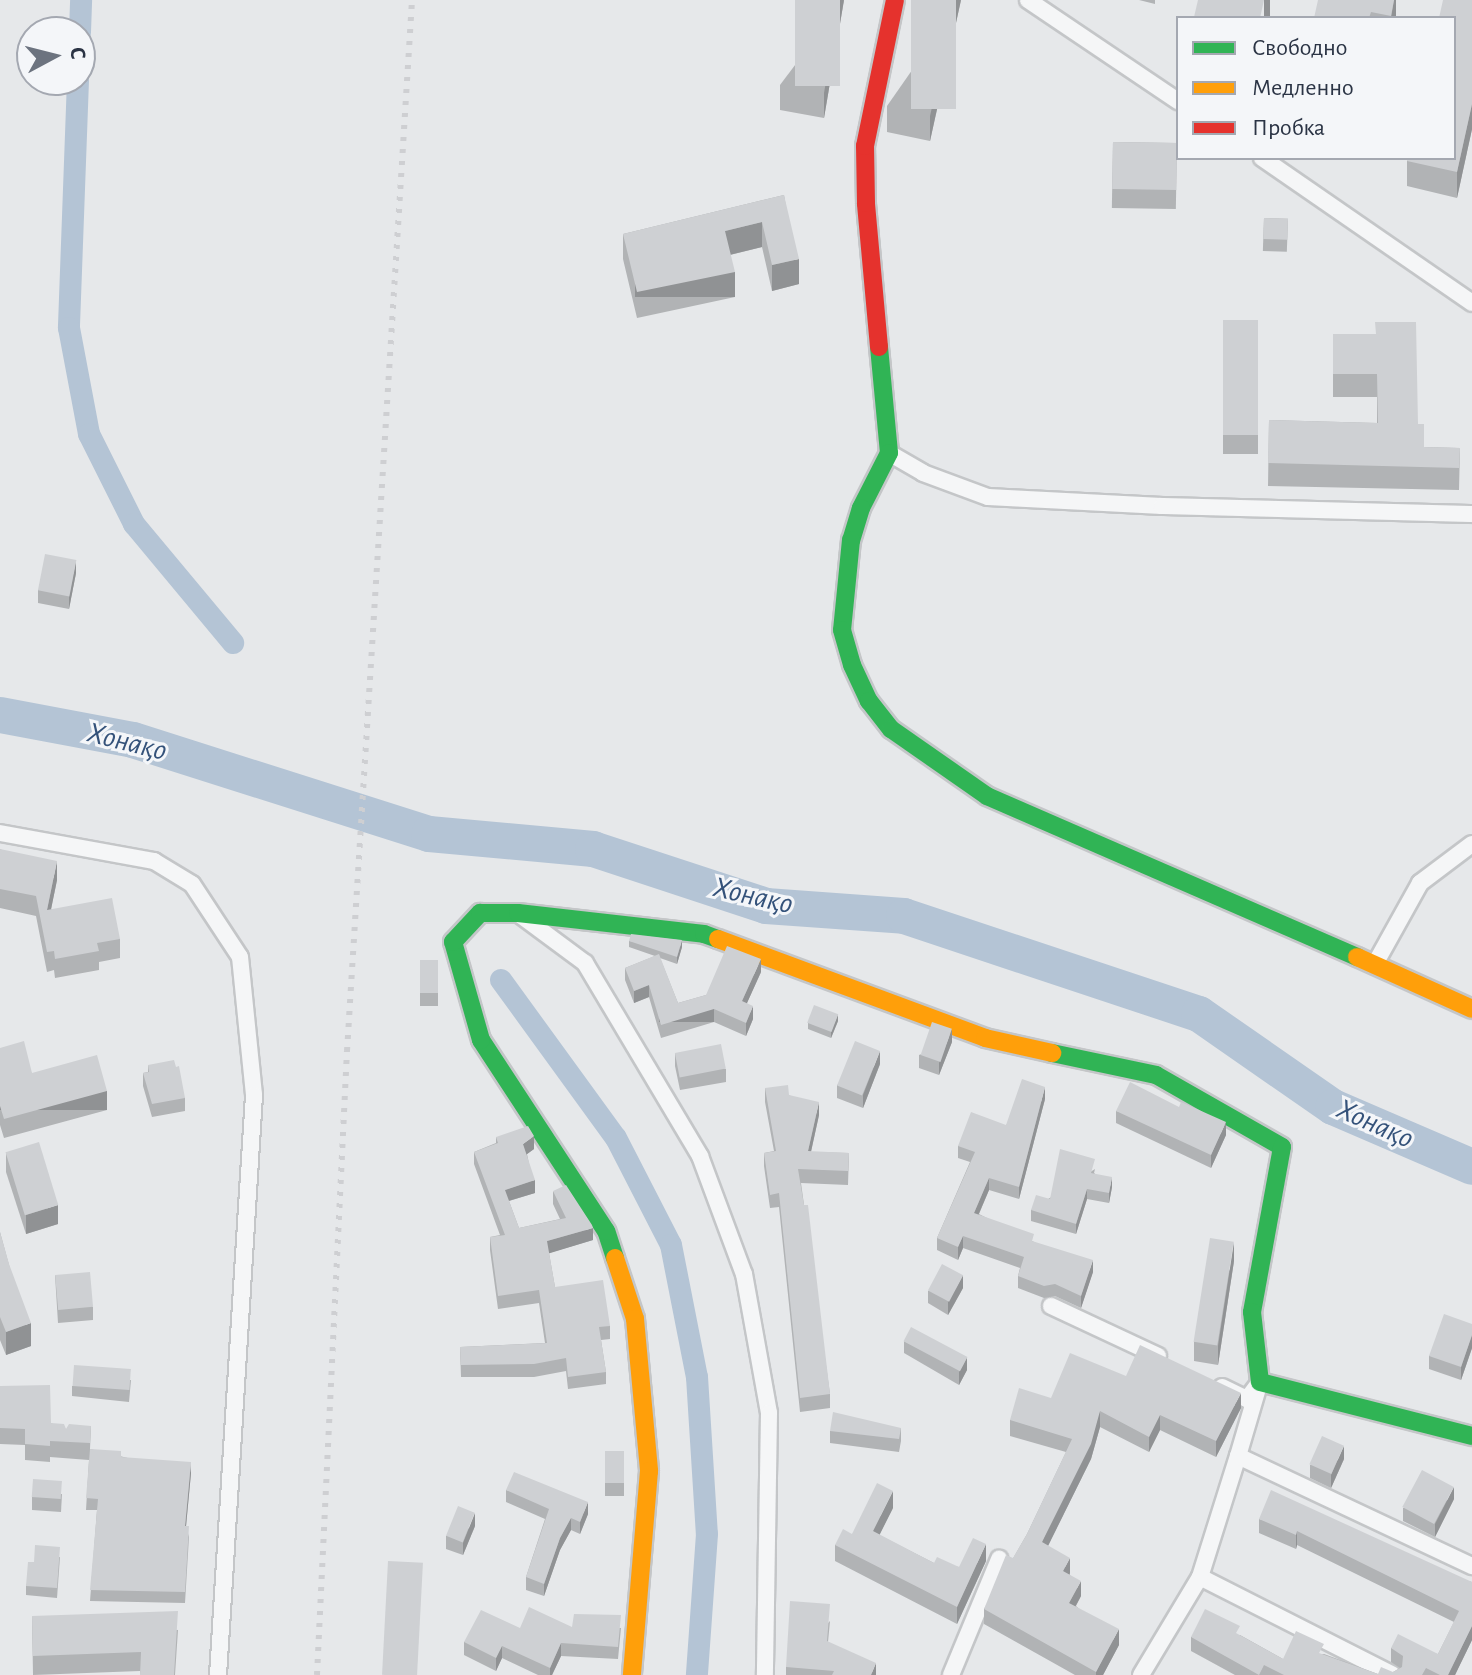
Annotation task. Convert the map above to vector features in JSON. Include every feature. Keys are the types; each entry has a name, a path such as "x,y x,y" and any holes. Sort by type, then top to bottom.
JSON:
{"street":[{"path":"895,0 865,146 866,203 889,453 861,508 851,540 842,630 852,665 869,701 891,729 987,796 1472,1009"},
{"path":"1028,0 1176,100"},
{"path":"1265,160 1472,303"},
{"path":"889,453 923,473 988,497 1162,506 1472,514"},
{"path":"0,833 154,861 192,884 240,957 254,1095 218,1675"},
{"path":"1375,964 1420,883 1472,844"},
{"path":"632,1675 649,1471 635,1319 606,1231 481,1040 453,942 480,913 518,913 704,934 985,1038 1156,1075 1282,1147 1252,1312 1260,1382 1200,1577 1141,1675"},
{"path":"518,913 585,963 700,1156 744,1274 769,1413 765,1675"},
{"path":"1051,1306 1177,1366"},
{"path":"1205,1379 1247,1399 1260,1382"},
{"path":"1260,1382 1472,1436"},
{"path":"1238,1456 1472,1566"},
{"path":"951,1675 999,1559"},
{"path":"1200,1577 1393,1675"}],"building":[{"path":"795,0 840,0 840,86 795,86"},
{"path":"911,0 956,0 956,109 911,109"},
{"path":"1198,0 1264,0 1260,16 1194,16"},
{"path":"1318,0 1394,0 1391,16 1371,12 1370,16 1314,16"},
{"path":"1443,0 1472,0 1472,104 1457,172 1407,161 1456,160 1456,16 1439,16"},
{"path":"1113,142 1176,143 1176,190 1112,189"},
{"path":"784,195 799,259 772,265 762,222 725,231 735,272 637,292 623,234"},
{"path":"1264,218 1288,219 1287,240 1263,239"},
{"path":"1223,320 1258,320 1258,435 1223,435"},
{"path":"1375,322 1416,322 1418,424 1424,424 1424,447 1460,448 1459,468 1268,463 1269,420 1378,423 1377,374 1333,374 1333,334 1376,334"},
{"path":"45,554 76,560 69,596 38,590"},
{"path":"0,849 57,861 47,910 112,898 120,939 97,943 99,951 55,959 54,951 47,952 36,896 0,889"},
{"path":"631,934 682,940 677,957 629,941"},
{"path":"727,946 761,959 742,1001 753,1006 746,1023 714,1009 661,1025 649,985 634,991 625,968 659,954 678,1003 706,995"},
{"path":"420,960 438,960 438,993 420,993"},
{"path":"814,1005 838,1014 831,1032 807,1023"},
{"path":"932,1022 952,1029 940,1062 921,1055"},
{"path":"24,1041 32,1073 97,1055 107,1091 4,1119 0,1106 0,1048"},
{"path":"855,1041 880,1051 862,1096 837,1086"},
{"path":"721,1044 726,1069 680,1078 675,1053"},
{"path":"174,1060 176,1067 179,1066 185,1098 152,1104 143,1073 149,1072 148,1065"},
{"path":"1022,1079 1045,1087 1019,1187 989,1178 974,1213 1034,1234 1032,1241 1093,1260 1081,1296 1055,1284 1044,1286 1018,1276 1024,1257 963,1236 958,1247 937,1238 975,1152 958,1146 971,1112 1006,1125"},
{"path":"1130,1082 1179,1107 1181,1102 1226,1122 1211,1155 1116,1111"},
{"path":"788,1085 789,1095 819,1102 808,1151 849,1153 848,1171 798,1169 804,1205 808,1205 830,1394 800,1398 779,1193 770,1195 764,1153 776,1151 765,1088"},
{"path":"528,1126 534,1136 523,1144 535,1180 505,1190 519,1228 566,1218 553,1191 566,1185 592,1225 593,1228 547,1241 555,1287 603,1280 610,1326 599,1327 606,1372 568,1377 566,1358 534,1364 461,1365 460,1347 547,1343 539,1290 498,1296 490,1237 505,1235 474,1152 498,1143 496,1137"},
{"path":"39,1142 58,1205 25,1215 6,1152"},
{"path":"1060,1149 1095,1159 1091,1173 1112,1177 1109,1193 1087,1189 1076,1224 1031,1210 1036,1195 1050,1199"},
{"path":"0,1232 31,1323 6,1332 0,1317"},
{"path":"1210,1238 1234,1242 1217,1345 1194,1342"},
{"path":"942,1264 963,1275 949,1302 928,1290"},
{"path":"90,1272 93,1307 58,1310 55,1275"},
{"path":"1444,1314 1472,1324 1472,1335 1461,1367 1429,1356"},
{"path":"911,1327 968,1357 960,1371 903,1341"},
{"path":"1140,1345 1241,1393 1216,1441 1160,1415 1149,1437 1100,1411 1091,1444 1042,1542 1070,1558 1063,1571 1081,1581 1069,1603 1119,1629 1096,1672 984,1609 1006,1555 1013,1558 1027,1534 1072,1439 1010,1420 1019,1388 1051,1398 1070,1353 1126,1376"},
{"path":"74,1365 131,1369 129,1390 73,1386"},
{"path":"50,1385 51,1423 64,1424 66,1429 69,1424 91,1426 90,1443 50,1441 50,1446 25,1444 25,1429 0,1428 0,1386"},
{"path":"833,1412 901,1428 899,1439 830,1431"},
{"path":"1322,1436 1344,1446 1331,1474 1309,1464"},
{"path":"90,1449 121,1451 121,1457 191,1462 185,1526 189,1526 185,1592 90,1590 98,1499 86,1498"},
{"path":"605,1451 624,1451 624,1483 605,1483"},
{"path":"1422,1470 1454,1487 1434,1524 1402,1507"},
{"path":"514,1472 588,1502 580,1522 571,1518 560,1538 544,1584 526,1577 549,1509 506,1490"},
{"path":"33,1479 62,1481 61,1499 32,1497"},
{"path":"877,1483 893,1491 873,1531 934,1563 937,1557 959,1567 973,1538 986,1544 957,1607 835,1545 843,1529 852,1534"},
{"path":"1271,1490 1472,1582 1472,1626 1448,1675 1440,1675 1426,1668 1422,1675 1284,1675 1264,1665 1259,1675 1191,1637 1205,1609 1240,1626 1236,1633 1283,1659 1296,1631 1324,1644 1319,1653 1378,1674 1381,1667 1393,1672 1402,1667 1403,1656 1391,1648 1398,1634 1438,1654 1459,1611 1297,1531 1296,1535 1259,1519"},
{"path":"458,1506 475,1513 463,1542 446,1536"},
{"path":"35,1545 60,1547 57,1588 26,1586 28,1562 34,1562"},
{"path":"388,1561 423,1563 417,1675 382,1675"},
{"path":"790,1601 830,1604 827,1641 876,1663 871,1675 832,1675 834,1671 786,1667"},
{"path":"529,1607 572,1627 574,1614 621,1615 618,1647 561,1643 550,1668 502,1646 496,1658 464,1642 481,1610 520,1628"},
{"path":"178,1611 174,1675 140,1675 141,1652 33,1656 32,1616"}],"waterway":[{"path":"80,16 81,0"},
{"path":"77,96 69,328 89,434 134,524 233,643"},
{"name":"Хонақо","path":"0,715 133,740 429,834 593,849 766,906 904,916 1199,1014 1333,1107 1472,1167"},
{"path":"501,980 616,1138 671,1245 697,1377 707,1534 697,1675"}],"railway":[{"path":"317,1675 347,1051 412,0"}],"traffic: fast":[{"path":"879,347 889,453 861,508 851,540 842,630 852,665 869,701 891,729 987,796 1357,957"},
{"path":"615,1258 606,1231 481,1040 453,942 480,913 518,913 704,934 718,939"},
{"path":"1052,1053 1156,1075 1282,1147 1252,1312 1260,1382 1472,1436"}],"traffic: slow":[{"path":"718,939 985,1038 1052,1053"},
{"path":"1357,957 1472,1009"},
{"path":"615,1258 635,1319 649,1471 632,1675"}],"traffic: jam":[{"path":"879,347 866,203 865,146 895,0"}]}
